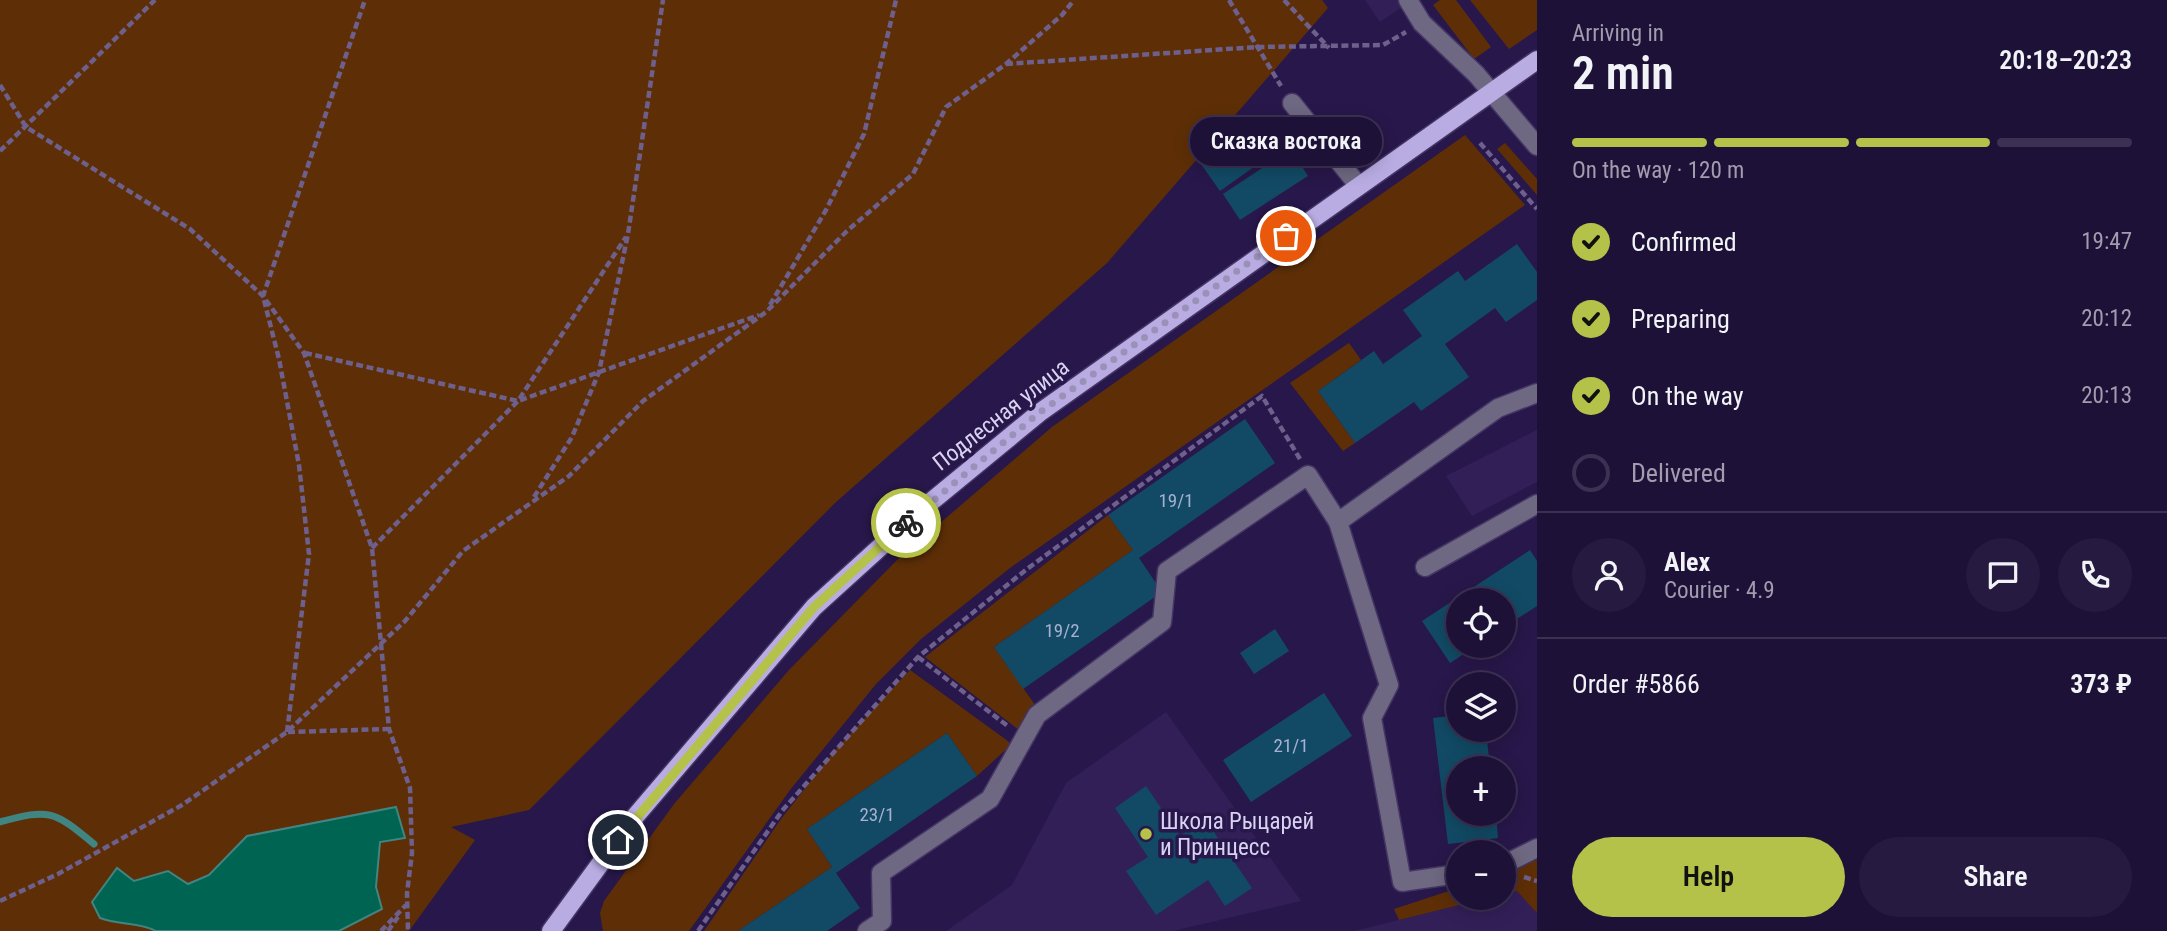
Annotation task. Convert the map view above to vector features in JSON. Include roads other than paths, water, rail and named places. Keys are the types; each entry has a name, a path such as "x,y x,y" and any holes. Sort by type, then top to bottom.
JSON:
{"main road":[{"name":"Подлесная улица","path":"557,929 633,819 814,607 921,510 1039,413 1537,60"}],"street":[{"path":"1408,0 1422,23 1491,93 1537,146"},
{"path":"1292,103 1359,185"},
{"path":"1338,523 1498,408 1537,393"},
{"path":"867,931 882,921 881,873 990,799 1037,715 1162,622 1167,571 1308,475 1338,523 1389,685 1372,718 1402,882 1446,876"},
{"path":"1425,567 1537,504"},
{"path":"1516,858 1537,848"}],"waterway":[{"path":"0,822 30,815 51,815 94,844"}],"place":[{"name":"Сказка востока","path":"1286,236"},
{"name":"Школа Рыцарей и Принцесс","path":"1146,834"}]}
